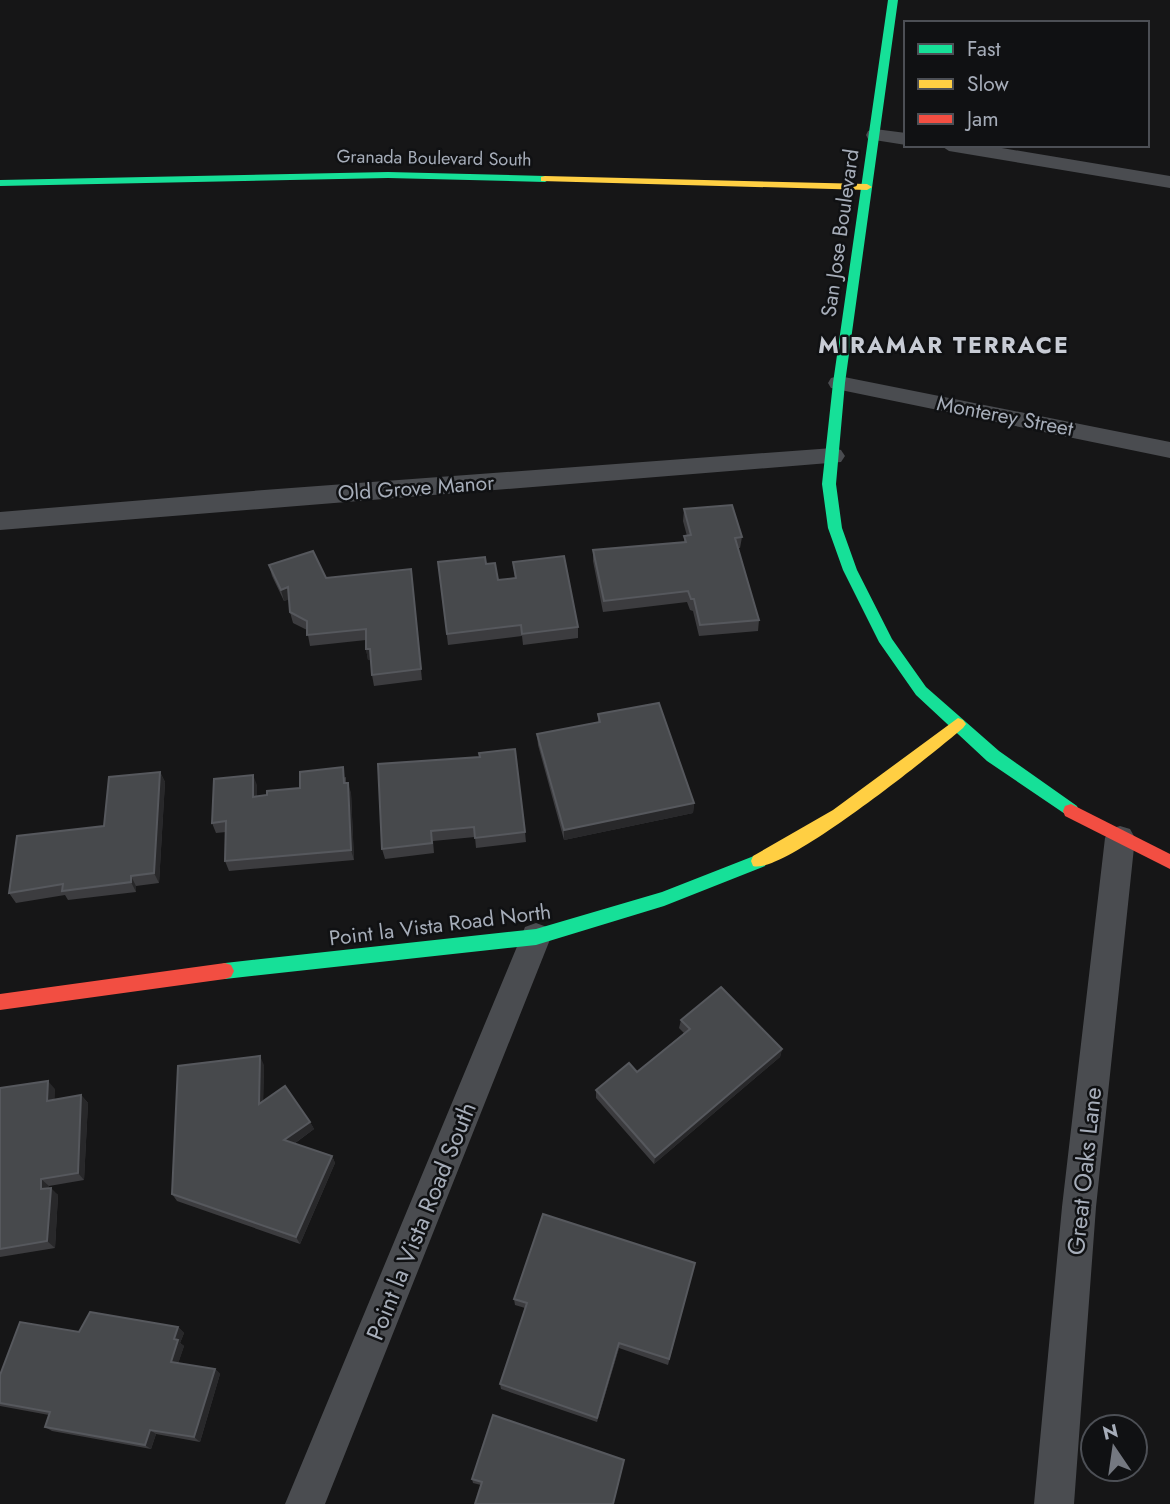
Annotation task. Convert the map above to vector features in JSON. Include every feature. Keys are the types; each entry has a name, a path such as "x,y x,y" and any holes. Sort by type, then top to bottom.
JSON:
{"street":[{"name":"San Jose Boulevard","path":"893,0 839,383 830,484 835,528 850,570 886,642 920,691 993,756 1066,808 1119,838 1170,862"},
{"path":"875,135 904,139"},
{"path":"961,147 1170,182"},
{"name":"Granada Boulevard South","path":"0,183 388,175 867,187"},
{"name":"Monterey Street","path":"839,383 1170,450"},
{"name":"Old Grove Manor","path":"0,521 264,498 833,456"},
{"name":"Point la Vista Road North","path":"0,1002 180,976 536,937 676,897 754,865 865,800 958,724"},
{"name":"Great Oaks Lane","path":"1054,1504 1080,1207 1119,838"},
{"name":"Point la Vista Road South","path":"305,1504 536,937"}],"building":[{"path":"732,505 742,537 735,538 759,620 700,625 694,599 691,599 688,591 604,601 593,550 686,542 684,536 691,535 684,509"},
{"path":"313,551 326,578 411,569 421,669 372,675 370,649 366,649 366,629 307,635 307,621 290,612 288,587 281,590 269,565"},
{"path":"564,556 578,627 522,634 521,625 447,634 438,562 485,557 486,564 495,563 498,580 516,578 513,562"},
{"path":"659,703 694,803 564,830 537,734 600,722 598,714"},
{"path":"515,749 525,832 475,838 474,827 431,831 432,843 382,849 378,764 480,757 479,753"},
{"path":"343,767 344,783 348,783 351,850 225,861 226,821 212,823 214,779 253,775 253,797 267,795 267,791 300,788 300,772"},
{"path":"160,772 154,873 131,876 131,882 62,891 63,884 9,893 17,836 104,826 109,777"},
{"path":"721,987 782,1049 655,1157 596,1090 629,1063 637,1072 690,1029 681,1020"},
{"path":"260,1056 259,1104 285,1086 310,1122 284,1140 332,1156 296,1237 172,1194 178,1066"},
{"path":"48,1081 47,1101 81,1095 78,1173 41,1179 41,1189 51,1188 47,1241 0,1249 0,1088"},
{"path":"543,1214 695,1263 669,1359 619,1343 597,1418 500,1384 527,1303 514,1299"},
{"path":"90,1312 178,1327 174,1339 178,1340 171,1362 215,1369 194,1437 150,1430 145,1445 45,1427 50,1412 0,1403 0,1375 20,1322 79,1332"},
{"path":"493,1415 624,1460 613,1504 475,1504 482,1482 472,1479"}],"traffic: fast":[{"path":"893,0 839,383 829,484 835,528 850,570 886,642 921,691 993,756 1071,811"},
{"path":"0,183 388,175 545,179"},
{"path":"225,971 536,937 664,899 759,861"}],"traffic: slow":[{"path":"545,179 867,187"},
{"path":"759,861 839,815 958,724"}],"traffic: jam":[{"path":"1071,811 1170,862"},
{"path":"0,1002 225,971"}],"district":[{"name":"MIRAMAR TERRACE","path":"944,345"}]}
